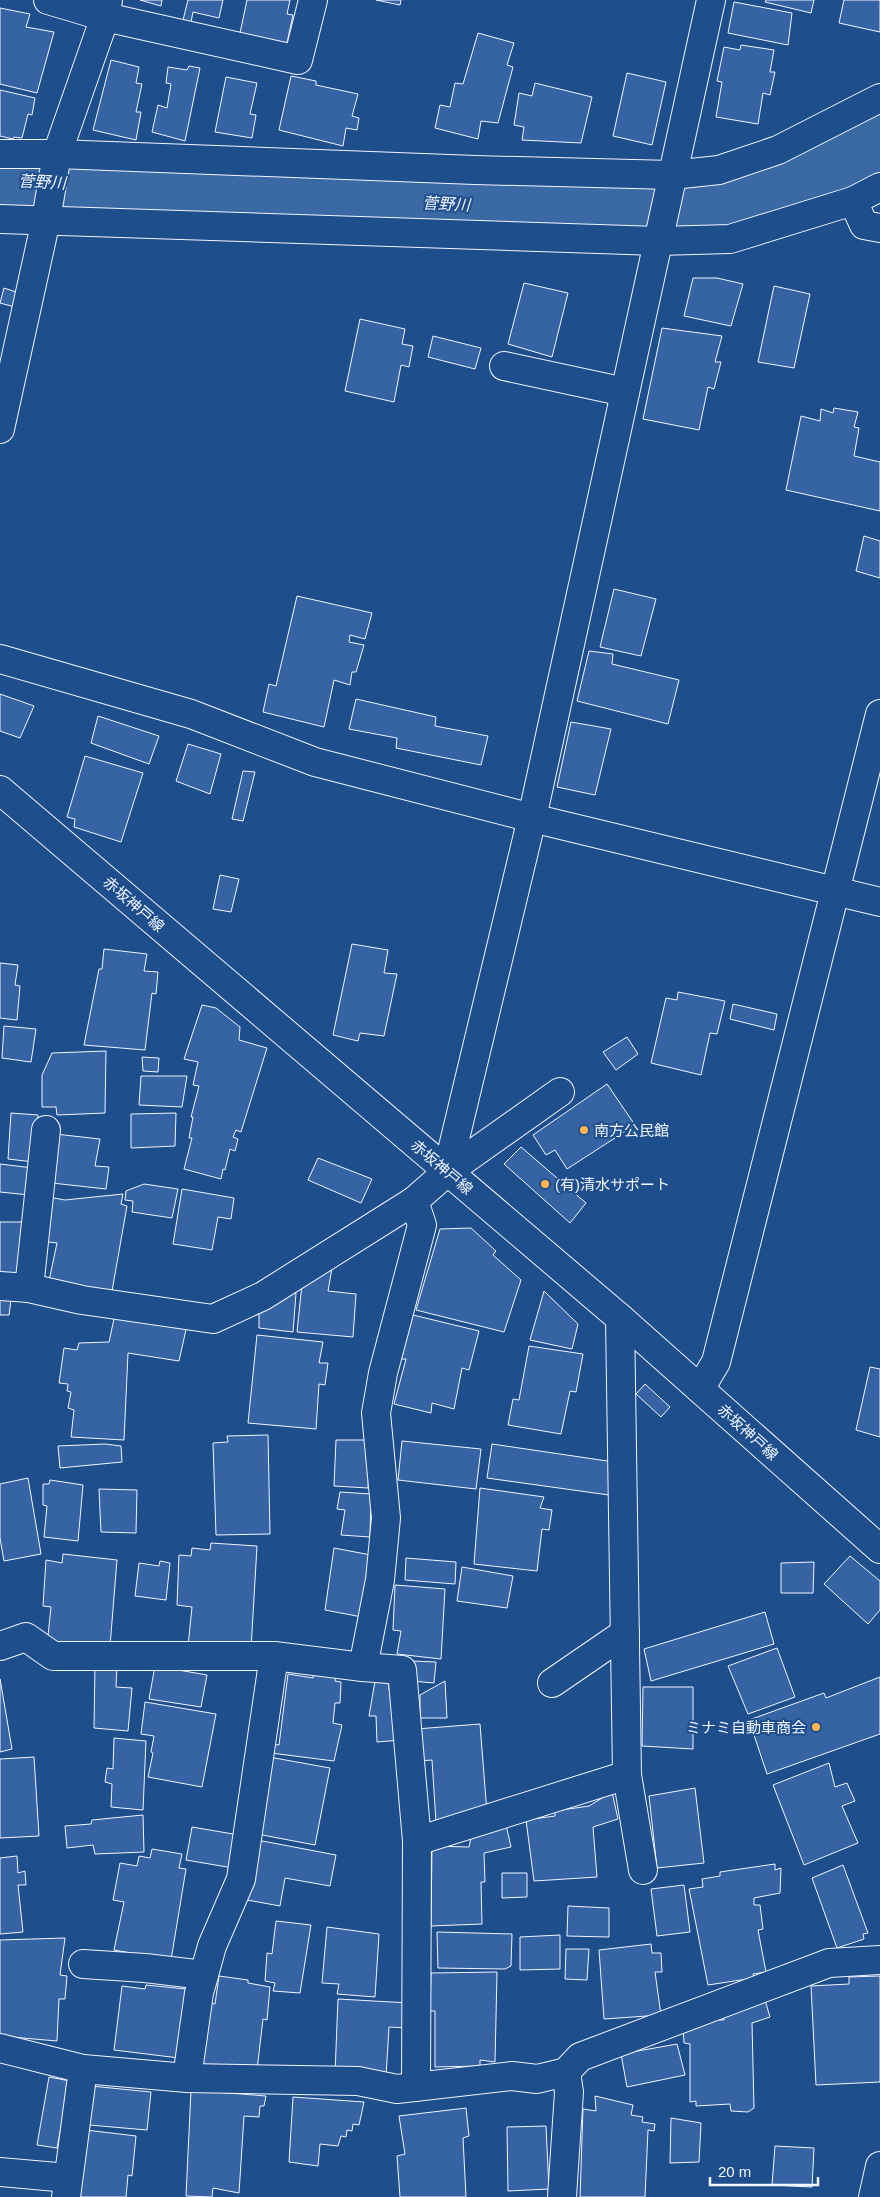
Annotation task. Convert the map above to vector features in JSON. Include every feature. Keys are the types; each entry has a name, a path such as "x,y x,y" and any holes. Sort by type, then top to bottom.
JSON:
{"street":[{"path":"48,0 107,8 298,60 313,0"},
{"path":"447,1172 532,818 711,0"},
{"path":"0,429 48,208 56,161 107,8"},
{"path":"0,154 56,161 672,175 719,170 778,150 880,98"},
{"path":"0,219 48,208 658,240 730,239 853,200 880,187"},
{"path":"853,200 864,224 880,228"},
{"path":"504,366 624,392"},
{"path":"0,659 191,714 315,762 532,818 880,902"},
{"path":"700,1389 716,1362 880,714"},
{"name":"赤坂神戸線","path":"0,790 620,1318 880,1549"},
{"path":"0,1286 29,1288 82,1300 213,1319 263,1296 414,1201 447,1172 560,1092"},
{"path":"29,1288 46,1130"},
{"path":"363,1668 380,1580 386,1518 376,1413 383,1373 422,1224 414,1201"},
{"path":"620,1318 627,1775 643,1870"},
{"path":"552,1683 625,1633"},
{"path":"0,1646 26,1637 53,1656 274,1656 363,1668 402,1670 417,1841 416,2087"},
{"path":"187,2078 199,1993 204,1974 212,1946 241,1879 274,1656"},
{"path":"417,1841 627,1775"},
{"path":"0,2048 83,2069 187,2078 358,2082 396,2089 512,2076 537,2078 566,2072 580,2057 829,1962 880,1960"},
{"path":"83,1964 204,1974"},
{"path":"0,2172 67,2188 83,2069"},
{"path":"562,2197 569,2092 566,2072"},
{"path":"873,2197 880,2166"}],"building":[{"path":"140,0 162,0 161,6"},
{"path":"188,0 223,0 219,18 193,12 191,22 183,20"},
{"path":"247,0 290,0 287,14 293,15 287,43 240,33"},
{"path":"376,0 401,0 400,5"},
{"path":"766,0 814,0 811,13 765,2"},
{"path":"844,0 880,0 880,32 839,23"},
{"path":"734,2 792,13 788,45 728,33"},
{"path":"0,8 30,14 26,27 54,32 37,93 0,84"},
{"path":"478,33 514,43 507,65 513,67 498,123 481,121 478,139 435,128 440,105 450,107 455,83 463,84"},
{"path":"741,45 774,50 770,72 775,72 770,95 763,93 758,124 716,117 722,82 717,81 724,47 740,50"},
{"path":"111,60 139,67 136,83 142,84 136,112 141,112 136,140 93,130"},
{"path":"189,66 200,68 185,141 152,132 158,105 167,108 171,84 166,83 168,67 187,70"},
{"path":"627,73 666,82 652,145 613,136"},
{"path":"291,76 316,81 316,85 358,94 352,116 359,118 357,130 346,128 343,146 279,130"},
{"path":"226,77 257,83 250,114 256,115 252,138 215,132"},
{"path":"535,83 592,97 581,143 522,140 524,127 514,125 519,93 532,96"},
{"path":"0,90 35,98 32,115 28,114 22,138 14,137 13,139 0,136"},
{"path":"693,278 717,278 743,284 731,326 684,316"},
{"path":"524,283 568,293 552,357 508,344"},
{"path":"774,286 810,294 794,368 758,362"},
{"path":"4,288 19,293 15,307 0,303"},
{"path":"360,319 405,329 402,344 413,346 409,367 401,365 394,402 345,391"},
{"path":"662,328 722,336 715,362 721,362 714,389 708,387 699,430 643,419"},
{"path":"433,336 481,348 475,369 428,357"},
{"path":"834,408 858,412 854,427 859,428 854,456 880,462 880,511 786,490 801,416 820,421 821,409 833,413"},
{"path":"864,536 880,541 880,578 856,571"},
{"path":"614,589 656,599 641,656 600,647"},
{"path":"297,596 372,613 365,639 350,635 349,642 364,645 356,672 352,672 350,685 334,680 324,727 263,712 269,684 276,686"},
{"path":"589,651 613,654 612,664 679,680 668,724 577,701"},
{"path":"0,694 34,706 20,738 0,731"},
{"path":"356,699 436,717 435,726 488,736 481,765 396,748 397,738 349,729"},
{"path":"98,716 159,736 149,764 91,743"},
{"path":"571,722 611,729 595,795 557,787"},
{"path":"188,744 221,754 210,794 176,781"},
{"path":"85,756 143,773 121,842 74,827 75,819 67,817"},
{"path":"243,771 255,772 243,821 232,819"},
{"path":"220,875 239,879 231,912 213,909"},
{"path":"352,944 388,950 384,973 397,974 384,1036 360,1033 358,1041 333,1035"},
{"path":"104,949 147,954 144,971 158,972 156,994 152,993 145,1050 84,1045 99,969 102,969"},
{"path":"0,963 18,965 15,985 20,986 17,1020 0,1018"},
{"path":"678,992 725,1001 717,1034 710,1033 701,1075 651,1063 666,998 677,1000"},
{"path":"733,1004 777,1014 774,1030 730,1019"},
{"path":"202,1005 216,1008 240,1027 239,1040 267,1048 241,1132 236,1130 233,1137 238,1139 235,1151 230,1149 221,1179 184,1169 192,1138 189,1138 193,1117 191,1117 199,1086 193,1085 198,1062 184,1059"},
{"path":"4,1026 36,1029 31,1062 2,1058"},
{"path":"627,1037 638,1054 616,1070 603,1052"},
{"path":"106,1051 105,1113 57,1115 56,1107 42,1107 42,1075 52,1053"},
{"path":"142,1057 159,1058 158,1072 143,1071"},
{"path":"141,1076 187,1076 182,1107 139,1105"},
{"name":"南方公民館","path":"607,1084 635,1125 567,1169 555,1150 546,1155 533,1135"},
{"path":"11,1113 38,1115 34,1162 8,1159"},
{"path":"176,1113 175,1146 131,1148 131,1114"},
{"path":"55,1134 100,1139 95,1166 109,1167 106,1189 52,1183"},
{"name":"(有)清水サポート","path":"521,1147 586,1203 570,1223 504,1164"},
{"path":"318,1158 372,1179 361,1203 308,1180"},
{"path":"0,1164 33,1168 29,1195 0,1192"},
{"path":"144,1184 178,1189 172,1218 132,1212 133,1201 125,1200 126,1191"},
{"path":"182,1189 234,1198 231,1219 218,1217 212,1250 173,1244"},
{"path":"123,1194 121,1204 127,1206 112,1291 49,1281 57,1243 40,1241 48,1197 65,1200"},
{"path":"0,1222 23,1222 20,1273 0,1274"},
{"path":"471,1228 496,1251 493,1255 521,1280 504,1332 416,1310 440,1229"},
{"path":"332,1268 328,1291 356,1294 353,1337 297,1332 302,1284"},
{"path":"544,1291 578,1324 572,1349 530,1340"},
{"path":"288,1292 296,1293 293,1332 259,1328 259,1310"},
{"path":"0,1300 11,1300 9,1315 0,1315"},
{"path":"115,1314 187,1325 179,1361 128,1353 124,1440 71,1437 74,1410 68,1408 71,1392 67,1391 68,1384 59,1383 64,1348 77,1350 79,1343 109,1342"},
{"path":"413,1315 479,1331 469,1370 462,1368 454,1409 432,1403 431,1413 394,1404 406,1359 401,1359"},
{"path":"257,1335 323,1342 319,1363 328,1363 325,1385 319,1384 316,1429 248,1423"},
{"path":"529,1346 583,1354 576,1392 570,1391 561,1434 508,1425 513,1399 519,1400"},
{"path":"870,1367 880,1369 880,1437 856,1430"},
{"path":"645,1384 670,1407 661,1417 636,1394"},
{"path":"268,1435 270,1534 216,1535 213,1443 228,1442 227,1436"},
{"path":"336,1440 370,1440 368,1488 334,1486"},
{"path":"402,1441 481,1449 476,1489 398,1480"},
{"path":"105,1444 121,1446 122,1462 60,1468 58,1446"},
{"path":"492,1444 614,1462 609,1495 487,1478"},
{"path":"28,1478 41,1554 4,1561 0,1538 0,1484"},
{"path":"50,1480 83,1485 78,1541 44,1537 47,1506 43,1505 43,1484 49,1484"},
{"path":"480,1488 544,1497 540,1508 552,1510 549,1530 542,1529 537,1571 474,1564"},
{"path":"99,1489 137,1490 136,1533 101,1532"},
{"path":"340,1492 371,1494 370,1537 341,1535 345,1510 337,1509"},
{"path":"211,1543 257,1546 251,1649 188,1646 192,1607 177,1605 179,1555 191,1556 192,1548 210,1550"},
{"path":"334,1548 371,1555 362,1617 325,1610"},
{"path":"63,1554 117,1560 110,1646 47,1645 51,1607 43,1606 46,1560 62,1563"},
{"path":"850,1556 880,1581 880,1610 868,1624 824,1584"},
{"path":"406,1558 456,1562 455,1584 405,1580"},
{"path":"160,1561 170,1563 166,1600 135,1596 139,1563 159,1566"},
{"path":"814,1562 813,1593 781,1593 781,1563"},
{"path":"462,1567 513,1576 507,1608 457,1601"},
{"path":"395,1585 445,1589 441,1659 397,1654 401,1631 393,1630"},
{"path":"765,1612 774,1644 651,1681 644,1649"},
{"path":"777,1648 795,1697 748,1714 728,1666"},
{"path":"411,1661 436,1662 434,1683 411,1681"},
{"path":"95,1663 117,1664 116,1687 132,1688 128,1731 94,1728"},
{"path":"155,1666 207,1675 201,1707 149,1699"},
{"path":"314,1671 336,1675 335,1681 341,1682 340,1703 335,1703 333,1723 342,1725 334,1761 271,1753 272,1744 279,1745 288,1674 313,1678"},
{"name":"ミナミ自動車商会","path":"880,1677 880,1734 767,1774 749,1720 824,1693 826,1698"},
{"path":"0,1679 12,1749 0,1752"},
{"path":"375,1681 389,1681 389,1690 396,1688 401,1740 377,1742 376,1716 369,1716"},
{"path":"445,1681 447,1718 420,1718 420,1695"},
{"path":"643,1687 693,1687 693,1749 642,1746"},
{"path":"145,1702 216,1714 202,1787 148,1777 154,1736 141,1734"},
{"path":"480,1724 487,1813 436,1822 432,1760 418,1761 416,1729"},
{"path":"114,1738 146,1741 143,1810 111,1807 112,1784 105,1782 107,1768 113,1769"},
{"path":"34,1757 39,1836 0,1838 0,1759"},
{"path":"269,1757 330,1768 315,1845 257,1834"},
{"path":"829,1763 835,1787 847,1783 855,1801 842,1806 858,1843 804,1865 773,1785"},
{"path":"695,1788 704,1863 657,1868 649,1796"},
{"path":"612,1792 618,1819 593,1827 597,1877 534,1881 526,1820 555,1816 555,1811 589,1806"},
{"path":"143,1815 144,1852 95,1854 93,1845 67,1848 65,1826 91,1824 92,1820"},
{"path":"506,1825 511,1847 484,1853 485,1882 481,1882 482,1924 431,1926 432,1846 469,1847 472,1833"},
{"path":"192,1827 239,1835 233,1868 186,1860"},
{"path":"257,1840 336,1855 330,1886 285,1878 280,1906 247,1900"},
{"path":"152,1849 182,1854 179,1868 186,1869 171,1960 114,1950 124,1902 113,1900 120,1863 137,1866 139,1856 150,1858"},
{"path":"17,1856 18,1873 25,1871 26,1885 18,1885 23,1932 0,1934 0,1858"},
{"path":"775,1864 775,1870 781,1868 780,1893 754,1898 754,1905 760,1905 763,1929 758,1930 766,1972 753,1974 754,1978 708,1985 689,1889 703,1887 702,1879 720,1876 720,1872"},
{"path":"843,1865 868,1933 863,1934 864,1939 837,1948 812,1878"},
{"path":"502,1873 527,1873 527,1897 502,1898"},
{"path":"684,1885 690,1932 657,1936 651,1889"},
{"path":"568,1906 609,1908 609,1937 567,1936"},
{"path":"276,1921 311,1925 300,1993 273,1991 275,1983 265,1981 267,1953 272,1954"},
{"path":"327,1927 379,1934 375,1997 337,1994 339,1984 322,1983"},
{"path":"437,1932 512,1934 511,1966 505,1969 438,1968"},
{"path":"560,1935 560,1969 520,1970 520,1937"},
{"path":"65,1938 60,1975 67,1976 65,1999 59,1999 57,2041 0,2036 0,1940"},
{"path":"651,1944 652,1953 661,1953 662,1972 655,1972 661,2015 604,2019 599,1950"},
{"path":"566,1949 589,1949 587,1980 565,1979"},
{"path":"497,1972 495,2062 480,2060 480,2066 435,2067 435,2011 430,2011 431,1973"},
{"path":"219,1976 248,1980 248,1983 270,1987 267,2020 263,2019 257,2070 202,2064 210,2003 215,2004"},
{"path":"880,1976 880,2082 816,2085 811,1986 849,1984 849,1977"},
{"path":"146,1985 186,1989 179,2058 114,2050 122,1986 145,1989"},
{"path":"338,1999 410,2003 409,2028 389,2027 386,2077 335,2074"},
{"path":"765,2000 770,2017 752,2023 754,2108 748,2112 731,2111 730,2104 696,2106 696,2101 690,2102 690,2044 684,2043 683,2027 696,2020 724,2020 723,2012"},
{"path":"677,2044 685,2075 627,2087 621,2054"},
{"path":"49,2077 70,2081 57,2148 37,2145"},
{"path":"91,2086 151,2092 147,2130 89,2125"},
{"path":"191,2090 266,2096 264,2106 260,2106 259,2117 244,2116 239,2193 213,2188 212,2197 186,2196"},
{"path":"595,2096 633,2105 631,2115 643,2117 642,2122 655,2124 654,2131 648,2130 645,2197 580,2197 583,2109 596,2111"},
{"path":"293,2097 364,2102 359,2125 353,2124 352,2131 347,2130 346,2137 341,2136 338,2146 320,2144 318,2166 289,2162"},
{"path":"466,2108 469,2136 463,2138 466,2197 400,2197 397,2156 405,2154 399,2116"},
{"path":"671,2118 701,2123 699,2162 670,2163"},
{"path":"546,2126 549,2189 508,2191 507,2127"},
{"path":"86,2130 136,2136 132,2176 128,2175 126,2197 76,2197"},
{"path":"775,2146 814,2148 812,2187 772,2185"}],"waterway":[{"name":"菅野川","path":"0,180 557,209 713,211 843,164 880,145"}],"place":[{"name":"南方公民館","path":"584,1130"},
{"name":"(有)清水サポート","path":"545,1184"},
{"name":"ミナミ自動車商会","path":"816,1727"}]}
